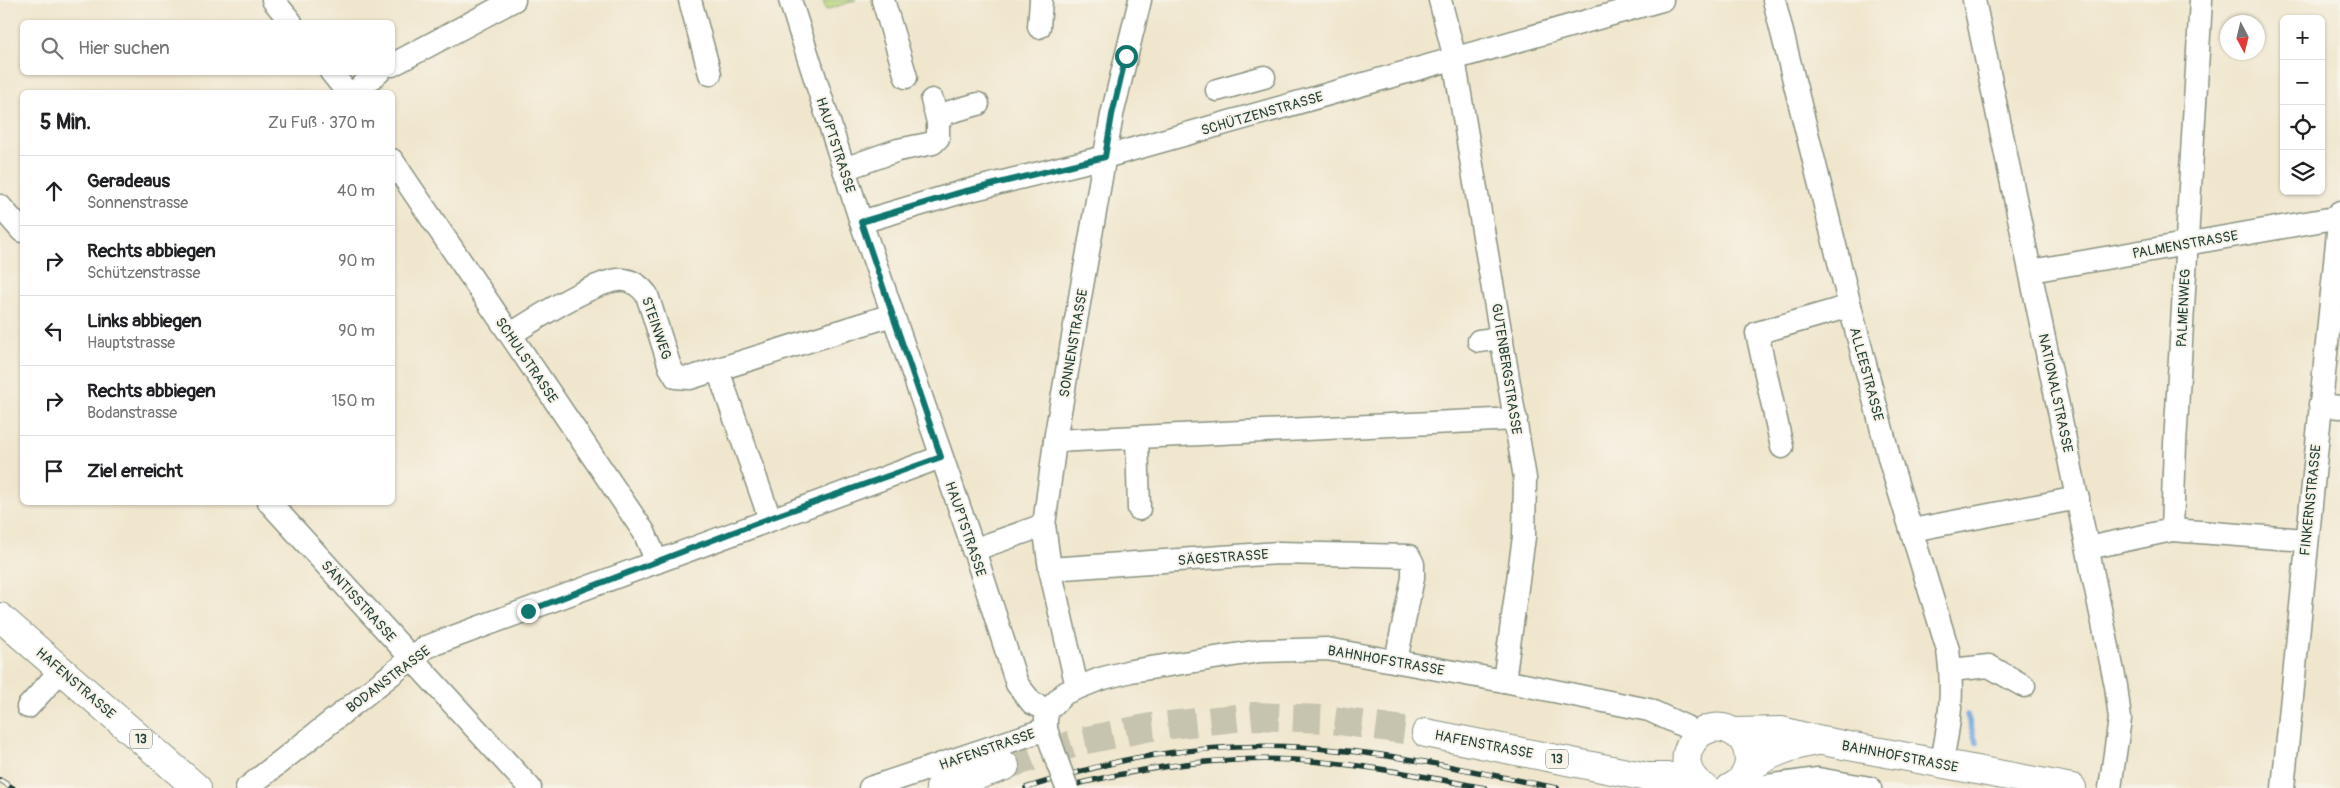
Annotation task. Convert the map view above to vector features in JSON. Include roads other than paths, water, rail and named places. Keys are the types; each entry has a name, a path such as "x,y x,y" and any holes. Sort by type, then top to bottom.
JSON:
{"main road":[{"name":"HAFENSTRASSE","path":"0,617 197,788"},
{"name":"BAHNHOFSTRASSE","path":"1697,736 1705,730 1715,728 1725,728 1734,732 1782,731 1817,740 1943,756 2002,782 2072,788"},
{"path":"1734,732 1742,739 1747,748 1749,758 1737,781"},
{"name":"HAFENSTRASSE","path":"1426,733 1647,777 1673,777 1697,780"},
{"path":"1697,736 1686,753 1697,780"},
{"name":"BAHNHOFSTRASSE","path":"1737,781 1762,758 1784,748 1817,740"},
{"name":"HAFENSTRASSE","path":"940,788 1004,766"}],"street":[{"path":"273,0 289,20"},
{"path":"395,62 514,0"},
{"path":"690,0 710,74"},
{"name":"HAUPTSTRASSE","path":"790,0 861,222 974,550 1017,684 1047,720"},
{"path":"883,0 906,77"},
{"path":"1039,27 1041,0"},
{"name":"SONNENSTRASSE","path":"1077,687 1050,569 1044,526 1055,441 1112,115 1140,0"},
{"name":"GUTENBERGSTRASSE","path":"1440,0 1454,59 1516,419 1524,478 1524,537 1504,681"},
{"name":"SCHÜTZENSTRASSE","path":"861,222 962,192 1105,157 1662,0"},
{"name":"ALLEESTRASSE","path":"1774,0 1890,461 1948,650 1951,670 1951,713 1943,756"},
{"name":"NATIONALSTRASSE","path":"1974,0 2115,678 2120,719 2110,788"},
{"name":"PALMENWEG","path":"2172,530 2201,0"},
{"path":"1217,90 1262,71 1273,110"},
{"path":"333,75 345,90"},
{"path":"356,90 375,75"},
{"path":"844,169 898,150 934,143 938,138 938,122 932,100"},
{"path":"938,122 946,114 978,104"},
{"name":"SCHULSTRASSE","path":"395,165 644,532 657,562"},
{"path":"0,206 20,229"},
{"name":"FINKERNSTRASSE","path":"2283,788 2306,540 2330,406 2340,212"},
{"name":"PALMENSTRASSE","path":"2031,271 2340,217"},
{"name":"STEINWEG","path":"511,334 554,307 598,286 616,280 625,280 641,288 648,295 670,367 671,382 718,370 892,315"},
{"path":"1782,447 1757,333 1850,306"},
{"path":"1479,341 1502,338"},
{"path":"718,370 770,518"},
{"path":"1055,441 1516,419"},
{"path":"1137,437 1139,509"},
{"name":"BODANSTRASSE","path":"248,788 426,647 657,562 770,518 941,457"},
{"path":"1912,530 2078,498"},
{"name":"SÄNTISSTRASSE","path":"272,505 530,788"},
{"path":"974,550 1044,526"},
{"path":"2088,548 2172,530 2306,540"},
{"name":"SÄGESTRASSE","path":"1050,569 1279,553 1409,556 1413,564 1414,578 1396,660"},
{"name":"BAHNHOFSTRASSE","path":"1047,720 1065,693 1077,687 1131,671 1260,651 1327,649 1396,660 1649,710 1686,727 1697,736"},
{"path":"1951,670 1989,666 2024,686"},
{"path":"28,707 61,670"},
{"path":"1047,720 1058,764 1067,788"},
{"name":"HAFENSTRASSE","path":"870,788 1047,720"},
{"path":"1737,781 1759,787 1818,779 1870,788"}],"waterway":[{"path":"1967,715 1976,742"}],"tunnel":[{"path":"1005,766 1082,741 1151,727 1254,716 1324,719 1426,733"}],"railway":[{"path":"1026,788 1136,758 1185,751 1236,747 1311,748 1391,756 1557,788"},
{"path":"1061,788 1148,769 1206,762 1264,759 1366,767 1485,788"},
{"path":"0,780 13,788"}]}
